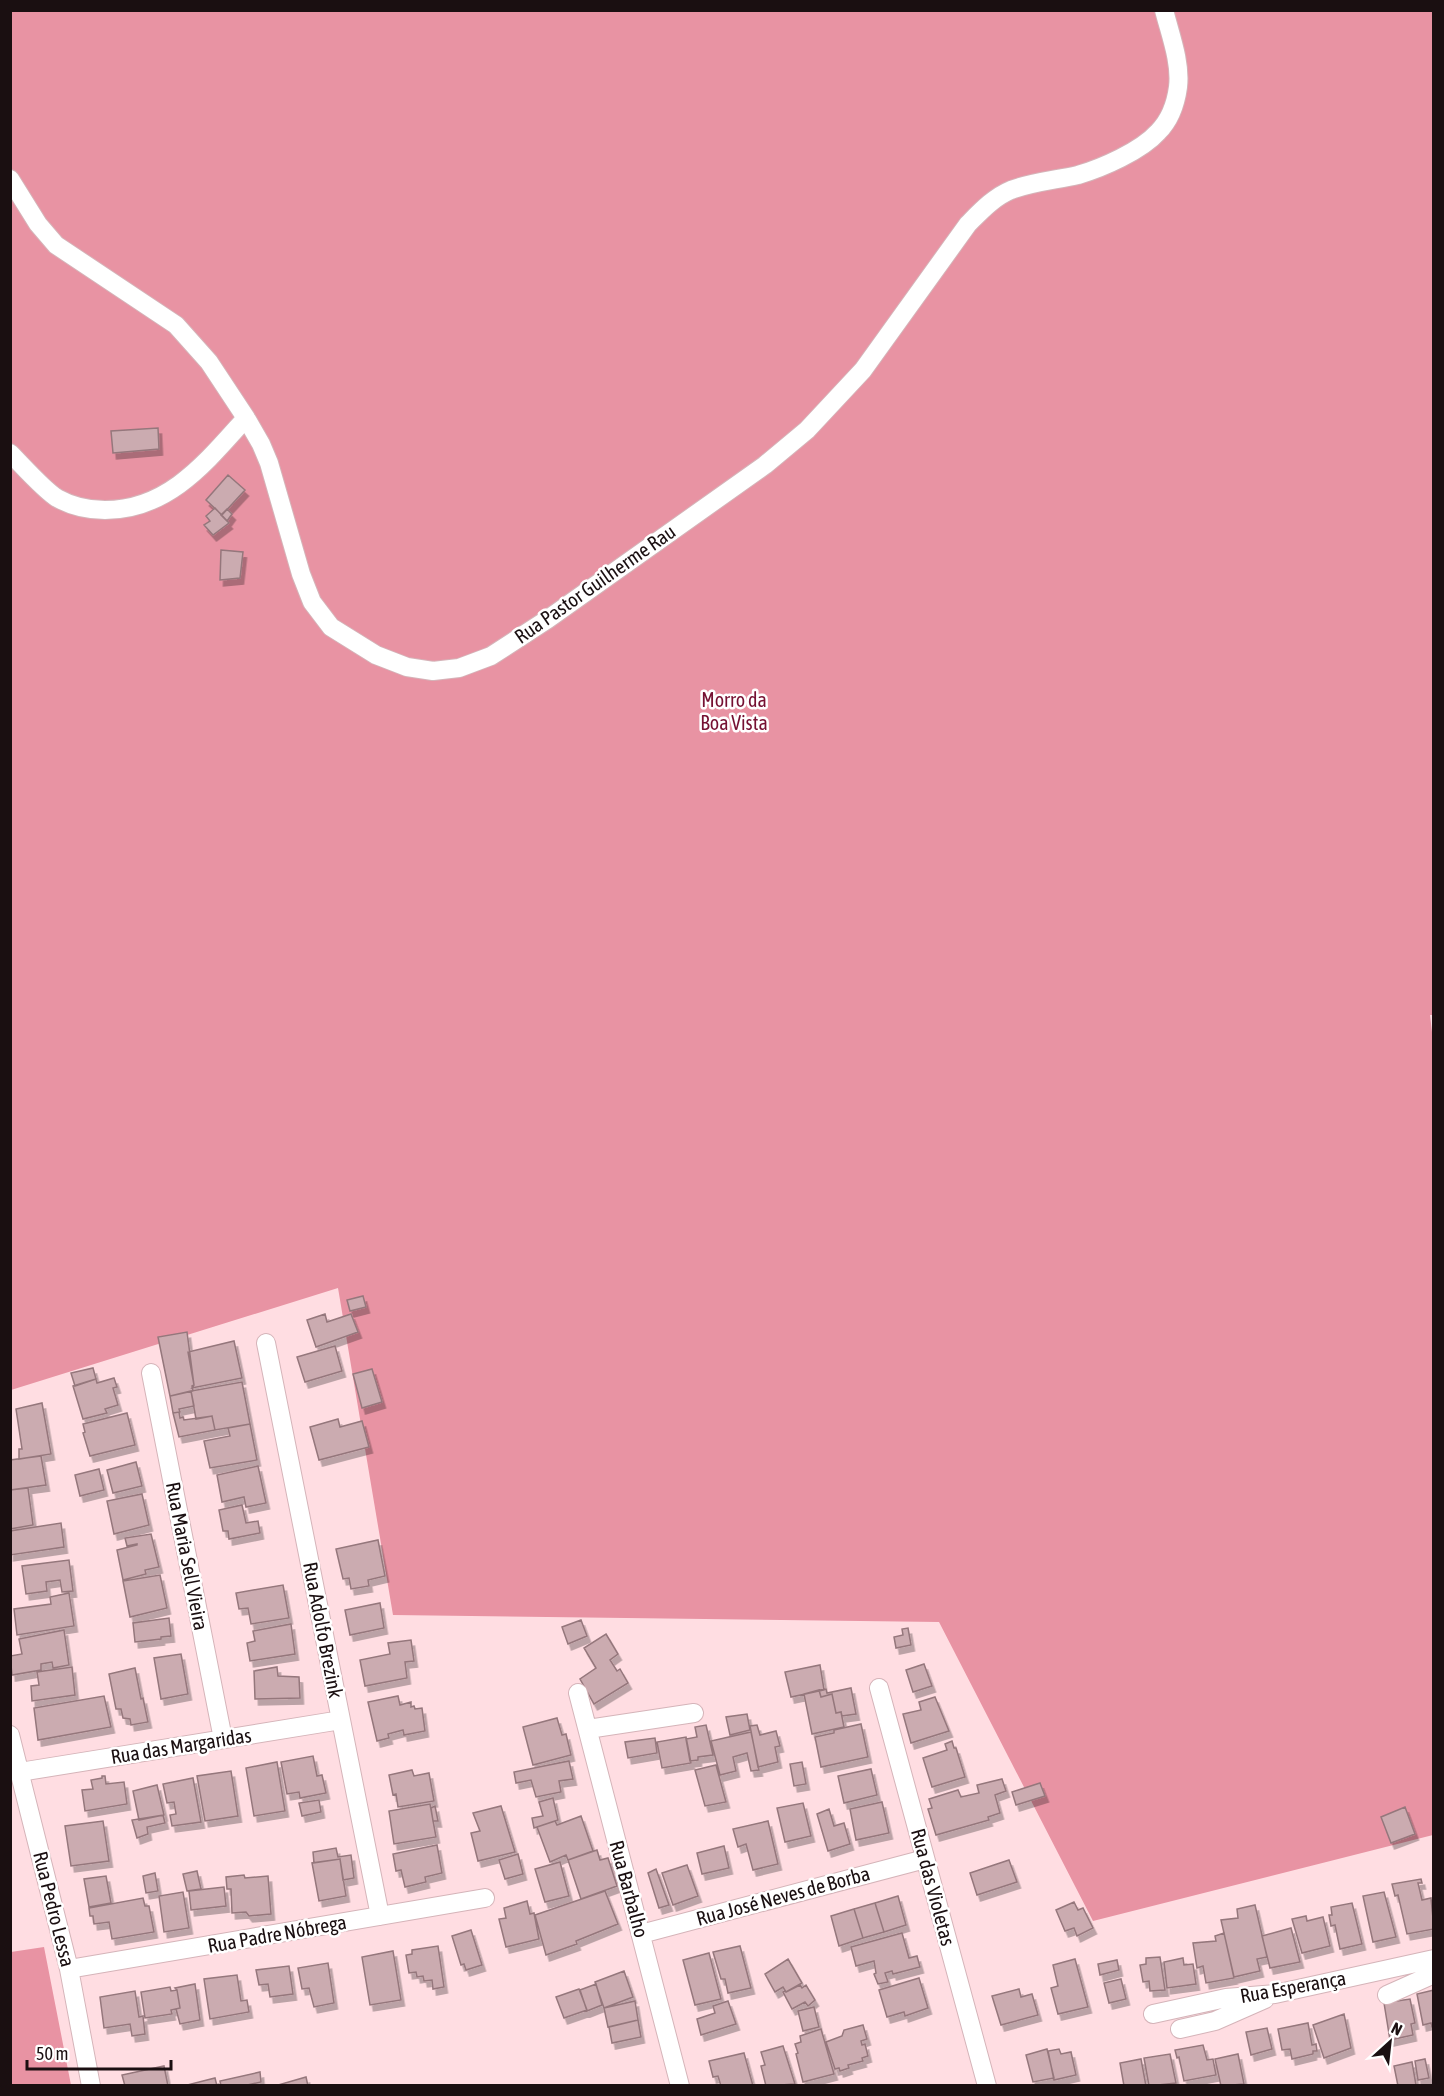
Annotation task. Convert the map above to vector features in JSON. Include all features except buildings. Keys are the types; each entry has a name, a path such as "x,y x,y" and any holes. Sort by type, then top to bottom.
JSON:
{"street":[{"name":"Rua Pastor Guilherme Rau","path":"10,179 39,224 56,245 176,326 208,362 261,444 269,463 301,574 312,602 331,627 376,655 407,667 433,671 459,668 491,656 548,619 765,465 807,430 863,370 968,224 984,207 1011,190 1107,165 1158,132 1173,109 1178,85 1177,62 1164,10"},
{"path":"10,453 56,497 84,510 123,510 155,500 183,482 246,418"},
{"name":"Rua Adolfo Brezink","path":"266,1343 380,1916"},
{"name":"Rua Maria Sell Vieira","path":"151,1373 223,1739"},
{"name":"Rua das Violetas","path":"879,1688 987,2085"},
{"name":"Rua Barbalho","path":"578,1693 680,2085"},
{"path":"588,1729 694,1713"},
{"name":"Rua das Margaridas","path":"20,1772 341,1720"},
{"name":"Rua Pedro Lessa","path":"10,1735 69,1969 91,2085"},
{"name":"Rua José Neves de Borba","path":"641,1934 925,1859"},
{"name":"Rua Padre Nóbrega","path":"69,1969 485,1898"},
{"name":"Rua Esperança","path":"1153,2014 1226,1998 1275,1994 1434,1959"},
{"path":"1387,1995 1434,1974"},
{"path":"1180,2029 1215,2021 1275,1994"}],"green space":[{"name":"Morro da Boa Vista","path":"11,11 1433,11 1434,1015 1430,1015 1434,1049 1433,1835 1093,1921 939,1622 393,1615 338,1288 11,1390"},
{"path":"44,1947 71,2085 11,2085 11,1952"}]}
